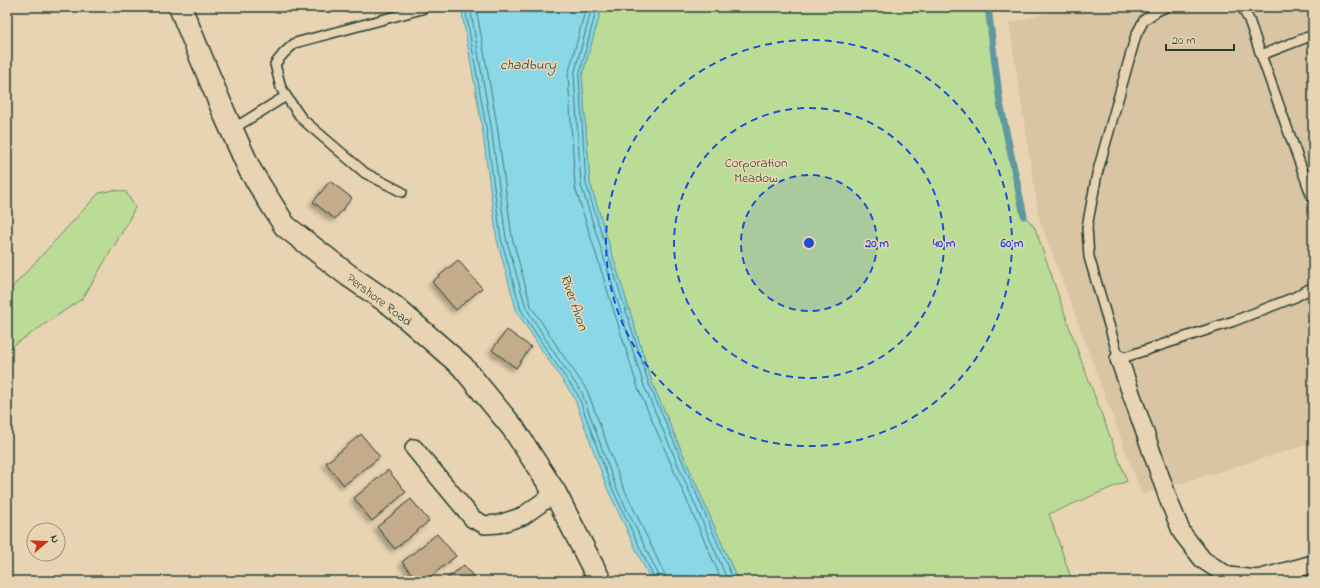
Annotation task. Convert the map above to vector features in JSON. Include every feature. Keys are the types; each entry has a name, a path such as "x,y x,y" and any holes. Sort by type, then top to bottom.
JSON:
{"main road":[{"name":"Pershore Road","path":"180,7 231,130 250,170 285,226 348,275 393,306 462,366 513,428 555,493 600,581"}],"street":[{"path":"1119,359 1174,514 1182,533 1203,560 1228,576 1258,579 1313,564"},
{"path":"414,448 473,519 485,525 499,524 523,516 555,493"}],"lane":[{"path":"1166,7 1144,20 1136,35 1097,174 1087,227 1089,257 1119,359 1234,321 1295,297 1313,287"},
{"path":"1242,7 1250,20 1313,200"},
{"path":"402,192 365,173 302,119 281,88 275,64 295,42 422,9"},
{"path":"1261,55 1313,36"},
{"path":"231,130 286,96"}],"shaded area":[{"path":"1069,7 1313,7 1313,443 1142,495 1039,218 1009,23"}],"green space":[{"name":"Corporation Meadow","path":"602,7 988,7 1000,103 1024,215 1035,228 1078,352 1127,481 1049,514 1072,581 738,581 652,383 590,183 582,76"},
{"path":"114,190 126,192 135,207 127,224 83,298 7,350 7,293 99,193"}],"water":[{"name":"chadbury","path":"461,7 602,7 582,76 590,183 652,383 738,581 651,581 607,488 574,397 517,312 497,240 482,127"}],"building":[{"path":"330,181 352,198 335,219 313,202"},
{"path":"458,260 482,288 456,310 432,282"},
{"path":"507,330 531,347 516,368 492,350"},
{"path":"361,434 380,457 344,485 326,463"},
{"path":"388,470 406,492 372,521 354,498"},
{"path":"411,499 429,521 395,549 377,527"},
{"path":"437,534 456,556 425,581 418,581 402,562"},
{"path":"464,565 477,581 444,581"}],"waterway":[{"path":"988,7 1000,103 1024,216"}],"water label":[{"name":"River Avon","path":"575,302"}]}
